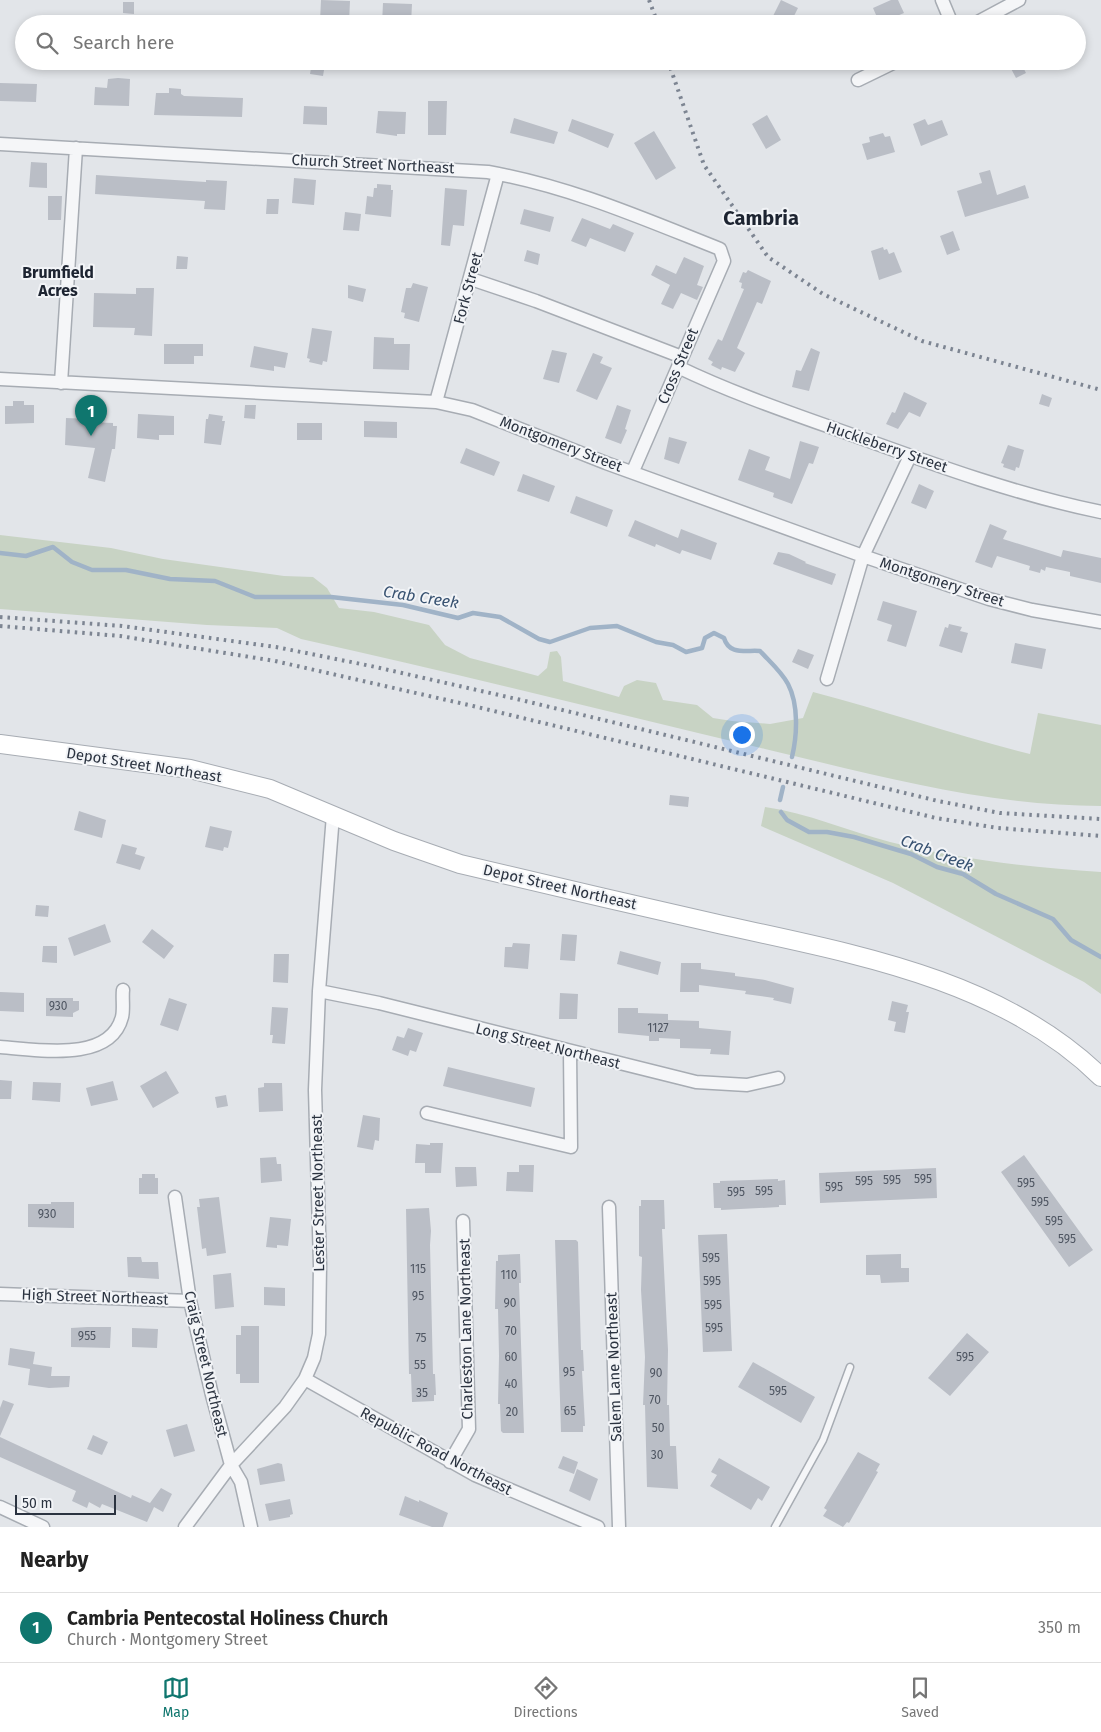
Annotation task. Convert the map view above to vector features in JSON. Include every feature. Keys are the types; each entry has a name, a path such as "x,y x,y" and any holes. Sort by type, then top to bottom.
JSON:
{"main road":[{"name":"Depot Street Northeast","path":"0,744 190,769 270,789 394,842 460,864 869,959 947,983 1023,1019 1087,1064 1101,1077"}],"street":[{"path":"942,0 948,15"},
{"path":"991,15 1019,0"},
{"path":"858,80 879,70"},
{"name":"Church Street Northeast","path":"0,144 463,169 498,174 550,185 622,210 720,249 724,261"},
{"path":"61,383 76,148"},
{"name":"Fork Street","path":"436,402 498,174"},
{"name":"Cross Street","path":"634,471 724,261"},
{"name":"Huckleberry Street","path":"471,279 536,301 680,362 716,386 993,484 1101,512"},
{"name":"Montgomery Street","path":"0,379 436,402 472,410 606,463 634,471 863,556 989,599 1032,610 1101,622"},
{"path":"827,679 863,556 910,456"},
{"name":"Lester Street Northeast","path":"185,1527 231,1465 279,1414 305,1379 314,1358 319,1334 320,1256 315,1090 319,991 333,815"},
{"path":"0,1047 80,1051 108,1040 122,1018 123,990"},
{"name":"Long Street Northeast","path":"319,991 379,1003 696,1082 724,1086 747,1085 778,1078"},
{"path":"427,1113 570,1147 570,1051"},
{"name":"Craig Street Northeast","path":"175,1197 190,1301 212,1395 231,1465 241,1482 251,1527"},
{"name":"Salem Lane Northeast","path":"609,1207 618,1527"},
{"name":"Charleston Lane Northeast","path":"450,1462 468,1429 463,1221"},
{"name":"High Street Northeast","path":"0,1294 190,1301"},
{"name":"Republic Road Northeast","path":"305,1379 450,1462 520,1496 598,1527"},
{"path":"0,1506 43,1527"}],"lane":[{"path":"775,1527 823,1440 850,1367"}],"green space":[{"path":"0,535 111,548 163,559 284,576 313,577 327,588 339,608 374,612 429,625 445,645 470,658 538,676 547,668 550,652 557,651 561,657 563,681 619,697 624,686 637,680 656,683 663,700 697,705 713,718 770,724 803,718 813,692 1030,754 1038,713 1101,725 1101,806 1058,805 1016,801 931,787 301,639 277,628 207,625 0,609"},
{"path":"765,807 812,818 874,838 942,853 1021,865 1101,872 1101,994 1084,982 893,883 761,826"}],"building":[{"path":"321,0 350,1 349,15 320,15"},
{"path":"781,0 798,8 794,15 774,15"},
{"path":"891,0 898,0 904,13 899,15 876,15 873,8"},
{"path":"123,2 134,2 134,14 123,13"},
{"path":"383,3 412,4 411,15 382,15"},
{"path":"311,70 324,70 323,76 310,74"},
{"path":"1012,70 1024,70 1026,73 1016,78"},
{"path":"108,79 130,79 129,106 94,105 95,87 107,88"},
{"path":"0,83 37,84 36,102 0,101"},
{"path":"169,88 181,89 181,94 184,96 243,98 242,117 154,115 156,93 169,93"},
{"path":"428,101 447,101 446,135 428,135"},
{"path":"304,106 327,107 327,125 303,124"},
{"path":"378,111 406,112 405,134 397,134 397,136 376,133"},
{"path":"767,115 781,140 766,149 752,124"},
{"path":"514,118 558,132 554,144 510,133"},
{"path":"572,119 614,134 608,148 568,131"},
{"path":"925,119 928,125 942,120 948,135 921,146 913,124"},
{"path":"654,131 676,168 656,180 634,143"},
{"path":"883,133 885,137 890,136 895,152 867,160 862,144 870,142 869,137"},
{"path":"31,162 47,163 47,188 29,187"},
{"path":"990,170 997,195 1025,185 1029,198 965,217 957,191 982,183 979,173"},
{"path":"96,175 206,182 206,180 227,181 225,210 204,209 205,201 95,194"},
{"path":"294,178 316,180 314,205 292,203"},
{"path":"377,184 391,185 391,190 393,190 391,217 365,214 367,196 373,197 374,188 377,188"},
{"path":"445,188 467,190 464,226 453,225 450,246 441,245"},
{"path":"48,196 62,196 61,220 48,220"},
{"path":"267,199 279,199 278,214 266,214"},
{"path":"524,209 554,217 550,232 520,224"},
{"path":"345,212 361,214 359,231 343,230"},
{"path":"582,218 610,229 613,224 634,233 625,252 590,238 586,247 571,241"},
{"path":"953,231 960,250 947,255 940,236"},
{"path":"883,247 884,250 887,249 889,254 894,252 902,272 879,280 871,251"},
{"path":"527,250 540,254 538,265 524,261"},
{"path":"177,256 188,257 187,269 176,269"},
{"path":"684,257 704,266 697,285 703,287 697,300 681,293 673,309 661,304 670,285 651,275 656,265 676,274"},
{"path":"748,270 771,281 762,304 757,302 737,348 745,353 735,372 722,367 721,370 711,365 713,362 708,359 718,339 722,341 744,289 741,288 742,283 739,282 743,272 746,273"},
{"path":"413,283 428,287 419,322 404,318 405,313 401,312 406,288 411,288"},
{"path":"348,285 366,289 363,302 348,298"},
{"path":"136,288 154,288 152,336 134,335 135,328 93,327 94,293 136,294"},
{"path":"312,328 332,331 327,362 323,361 322,365 309,362 310,359 307,358"},
{"path":"374,337 394,338 394,344 410,344 409,370 373,369"},
{"path":"164,344 203,344 203,356 194,356 194,364 164,364"},
{"path":"254,346 288,353 285,368 274,366 274,371 250,367"},
{"path":"811,348 820,352 809,391 792,387 796,370 801,371"},
{"path":"552,350 567,353 559,383 543,379"},
{"path":"593,353 603,357 600,363 612,368 597,400 576,391"},
{"path":"904,392 927,403 920,417 909,412 898,429 886,424 892,412 895,413"},
{"path":"1042,394 1052,398 1049,407 1039,404"},
{"path":"13,401 24,401 24,405 34,405 34,423 5,424 5,406 13,406"},
{"path":"245,405 256,405 255,419 244,418"},
{"path":"617,405 631,410 625,429 627,430 621,444 605,438"},
{"path":"138,414 174,416 174,435 159,435 159,440 137,438"},
{"path":"209,414 223,416 222,421 225,421 221,445 204,443 206,419 208,419"},
{"path":"66,418 90,419 90,422 113,423 113,426 117,426 115,449 112,449 105,482 88,478 95,448 65,445"},
{"path":"364,421 397,422 397,438 364,437"},
{"path":"297,423 322,423 322,440 297,440"},
{"path":"669,437 687,442 679,464 664,459"},
{"path":"800,441 819,447 813,464 809,463 792,504 773,497 774,493 738,480 749,449 770,457 765,470 790,479"},
{"path":"1008,445 1024,450 1019,468 1016,467 1015,471 1003,467 1004,464 1001,463"},
{"path":"466,448 500,462 494,476 460,463"},
{"path":"523,474 555,486 549,502 517,491"},
{"path":"919,484 934,491 926,509 911,503"},
{"path":"576,496 613,510 607,527 570,513"},
{"path":"635,520 678,538 681,529 717,543 711,560 682,550 680,554 656,544 655,547 628,536"},
{"path":"990,524 1007,531 1003,539 1061,557 1063,550 1101,558 1101,583 1070,576 1070,572 1046,567 1045,571 1041,569 1040,573 1029,570 1030,566 997,556 992,568 975,562"},
{"path":"778,552 789,554 805,563 836,574 832,585 773,564"},
{"path":"883,601 917,611 906,647 887,641 892,625 877,620"},
{"path":"949,624 962,627 960,631 968,633 962,653 939,646 945,627 948,628"},
{"path":"1015,643 1046,649 1042,669 1011,663"},
{"path":"798,649 814,655 808,669 792,662"},
{"path":"670,795 689,797 688,807 669,805"},
{"path":"79,811 106,820 102,838 74,830"},
{"path":"210,826 232,831 228,848 224,847 223,851 205,847"},
{"path":"122,844 137,848 135,854 145,857 140,870 116,863"},
{"path":"36,905 49,906 48,917 35,916"},
{"path":"105,924 111,942 74,956 68,938"},
{"path":"152,929 174,946 164,959 142,942"},
{"path":"562,934 577,935 575,961 560,960"},
{"path":"513,943 530,944 528,969 504,967 505,947 512,947"},
{"path":"43,946 57,946 57,963 42,962"},
{"path":"620,951 661,962 658,975 617,964"},
{"path":"274,954 289,954 288,983 273,982"},
{"path":"681,963 701,963 701,969 735,973 735,976 765,980 794,988 791,1004 773,1000 774,998 745,994 746,991 699,985 699,992 680,992"},
{"path":"0,992 24,993 24,1012 0,1011"},
{"path":"560,993 578,994 577,1019 559,1019"},
{"path":"46,998 73,998 73,1001 79,1001 79,1010 73,1013 73,1017 46,1016"},
{"path":"169,998 187,1004 178,1031 160,1025"},
{"path":"892,1001 908,1005 906,1012 909,1012 905,1033 894,1031 896,1022 888,1020"},
{"path":"272,1007 288,1008 285,1044 272,1043 273,1035 270,1035"},
{"path":"618,1008 638,1008 638,1013 668,1014 668,1020 699,1021 699,1028 731,1031 729,1055 710,1054 711,1049 680,1048 680,1039 659,1038 659,1041 649,1041 649,1036 618,1033"},
{"path":"408,1028 423,1033 416,1052 410,1050 408,1056 392,1050 397,1036 404,1038"},
{"path":"448,1067 535,1088 531,1107 443,1086"},
{"path":"166,1071 179,1093 153,1108 140,1086"},
{"path":"0,1080 12,1081 11,1099 0,1099"},
{"path":"113,1081 118,1100 91,1106 86,1088"},
{"path":"33,1082 61,1083 60,1102 32,1100"},
{"path":"264,1083 282,1083 283,1111 259,1112 258,1088 264,1087"},
{"path":"226,1095 228,1106 217,1108 215,1097"},
{"path":"363,1115 380,1118 379,1141 375,1140 373,1150 357,1147"},
{"path":"430,1143 443,1143 441,1173 425,1173 425,1163 415,1163 416,1144 430,1145"},
{"path":"1024,1155 1093,1250 1069,1267 1001,1172"},
{"path":"276,1157 277,1164 281,1164 282,1181 261,1183 260,1158"},
{"path":"519,1165 534,1165 533,1192 506,1191 507,1172 519,1172"},
{"path":"455,1167 476,1167 477,1186 456,1187"},
{"path":"936,1168 937,1198 820,1203 819,1173"},
{"path":"142,1174 155,1174 155,1178 158,1178 158,1194 139,1194 139,1178 142,1178"},
{"path":"778,1179 778,1181 785,1180 786,1205 721,1210 721,1208 714,1208 713,1183 720,1183 720,1181"},
{"path":"219,1197 226,1253 207,1256 206,1248 202,1249 197,1207 200,1207 199,1199"},
{"path":"641,1200 664,1200 665,1229 662,1229 668,1350 667,1405 669,1405 670,1446 676,1446 678,1489 647,1487 645,1405 643,1405 645,1357 641,1290 642,1257 639,1256 639,1206 641,1206"},
{"path":"51,1202 74,1202 74,1228 28,1227 28,1204 51,1204"},
{"path":"429,1208 433,1374 435,1374 436,1395 434,1395 434,1401 412,1402 411,1374 409,1374 406,1209"},
{"path":"270,1217 291,1219 288,1246 266,1247"},
{"path":"727,1234 732,1351 703,1352 698,1235"},
{"path":"555,1240 576,1240 578,1242 581,1350 583,1350 584,1371 582,1371 585,1426 583,1426 583,1432 561,1432"},
{"path":"520,1254 521,1283 519,1283 524,1433 503,1433 501,1431 500,1404 498,1404 498,1309 495,1309 496,1261 498,1261 498,1255"},
{"path":"901,1254 901,1268 909,1268 909,1282 881,1283 880,1275 866,1275 866,1255"},
{"path":"127,1257 141,1257 142,1262 158,1262 159,1279 128,1277"},
{"path":"231,1273 234,1307 215,1309 213,1275"},
{"path":"264,1287 285,1288 285,1306 264,1305"},
{"path":"241,1326 259,1326 259,1383 240,1383 240,1374 236,1374 236,1335 241,1335"},
{"path":"111,1327 110,1348 71,1347 71,1328"},
{"path":"132,1328 158,1329 157,1348 132,1347"},
{"path":"967,1333 989,1352 950,1396 928,1378"},
{"path":"10,1348 35,1352 33,1364 52,1367 51,1376 70,1376 69,1387 49,1388 28,1385 30,1369 8,1365"},
{"path":"753,1362 815,1397 801,1423 738,1387"},
{"path":"3,1400 14,1404 0,1436 0,1408"},
{"path":"187,1424 195,1451 174,1457 166,1430"},
{"path":"93,1435 108,1442 102,1455 87,1449"},
{"path":"0,1437 131,1498 132,1495 150,1503 161,1488 172,1494 163,1512 154,1507 147,1522 102,1504 100,1508 89,1502 87,1508 72,1501 76,1491 0,1457"},
{"path":"858,1452 880,1464 876,1471 878,1472 849,1523 847,1522 843,1527 823,1516 827,1510 824,1508"},
{"path":"563,1456 578,1462 574,1474 558,1468"},
{"path":"719,1458 770,1487 762,1501 758,1498 751,1510 710,1486 717,1475 711,1472"},
{"path":"278,1463 282,1464 285,1481 260,1485 257,1469"},
{"path":"577,1469 598,1479 590,1501 569,1491"},
{"path":"405,1496 448,1513 443,1527 432,1527 399,1515"},
{"path":"290,1499 293,1514 290,1517 269,1521 265,1504"}],"waterway":[{"name":"Crab Creek","path":"0,553 26,556 53,547 72,562 92,570 126,570 170,579 215,581 255,597 331,597 403,605 458,618 473,613 500,617 539,639 550,642 590,628 617,626 656,642 673,645 686,652 702,648 705,638 714,633 724,638 726,643 734,649 760,651 785,679 792,692 795,711 796,730 792,757"},
{"name":"Crab Creek","path":"780,800 783,787"},
{"name":"Crab Creek","path":"781,812 787,820 809,832 827,832 854,837 911,854 937,867 963,874 996,894 1053,919 1071,940 1101,957"}],"railway":[{"path":"649,0 655,15"},
{"path":"671,70 704,165 768,257 823,294 922,341 1101,390"},
{"path":"0,617 122,626 276,647 371,666 521,700 938,801 1000,813 1101,819"},
{"path":"0,626 120,636 275,661 473,706 936,818 998,828 1101,836"}],"place":[{"name":"Cambria Pentecostal Holiness Church","path":"91,436"}],"district":[{"name":"Cambria","path":"761,218"},
{"name":"Brumfield Acres","path":"58,281"}]}
